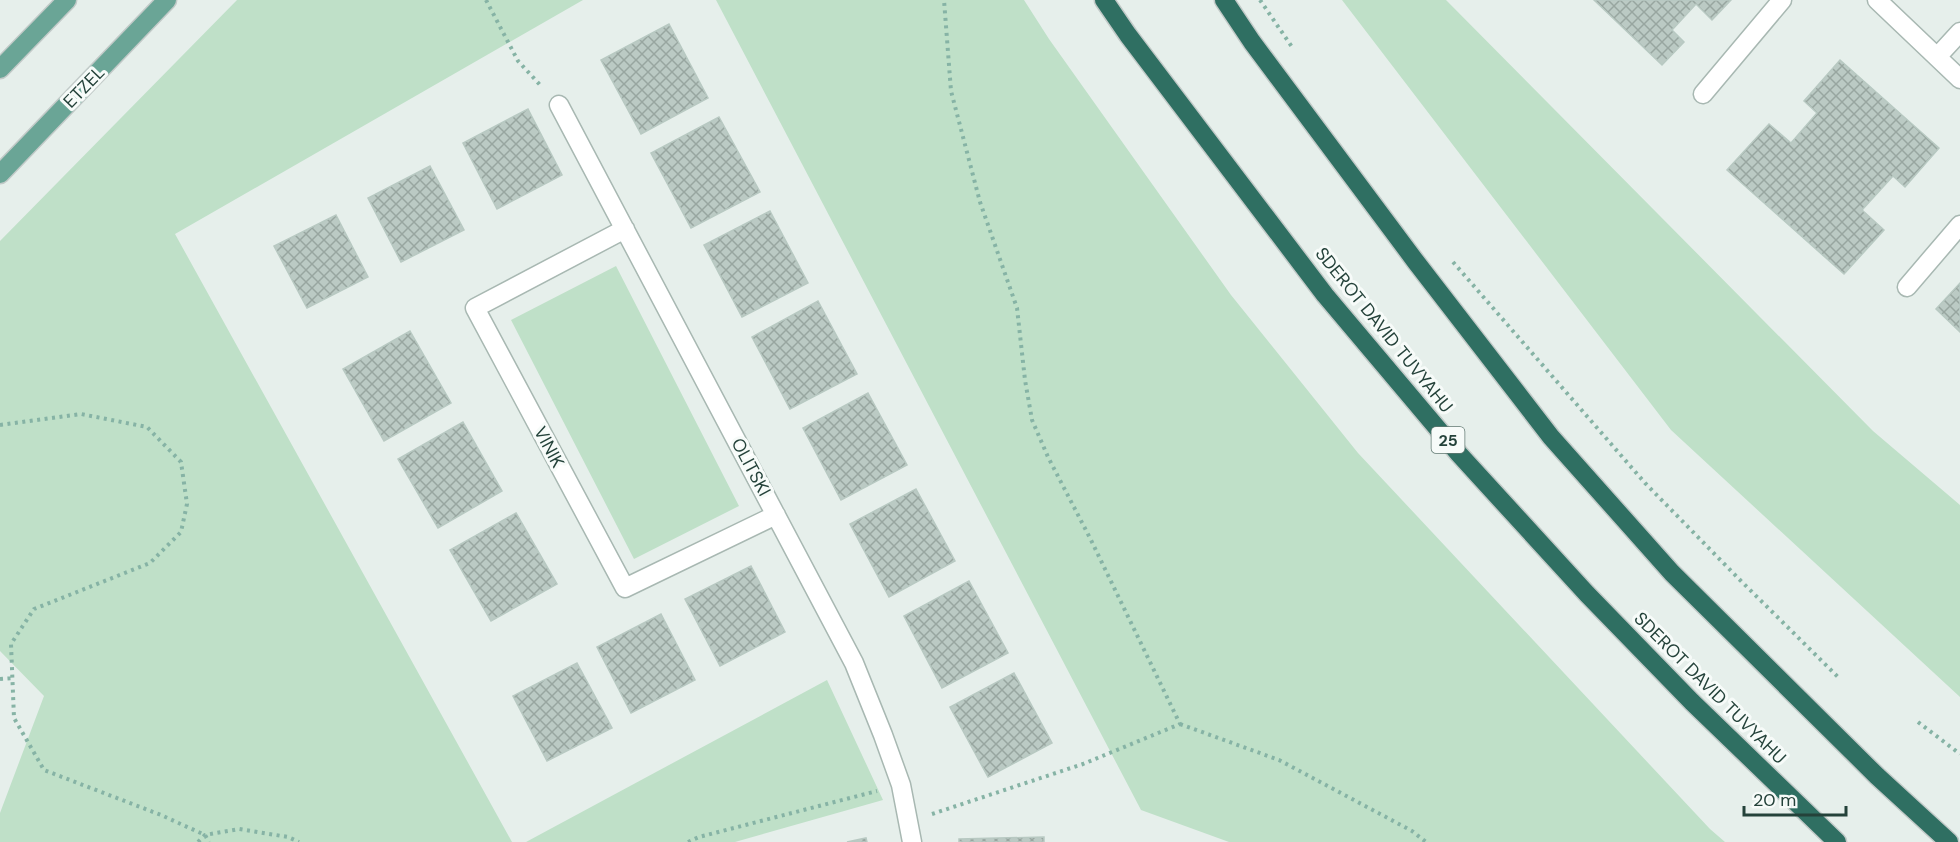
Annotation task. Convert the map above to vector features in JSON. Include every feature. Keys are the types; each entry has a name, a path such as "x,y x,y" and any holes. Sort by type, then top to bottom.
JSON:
{"highway":[{"name":"SDEROT DAVID TUVYAHU","path":"1104,0 1325,295 1459,454 1619,627 1692,702 1837,842"},
{"path":"1224,0 1252,42 1408,252 1551,437 1672,573 1877,776 1949,842"}],"main road":[{"path":"0,69 67,0"},
{"name":"ETZEL","path":"0,174 167,0"}],"street":[{"path":"1703,94 1782,0"},
{"path":"1877,0 1960,79"},
{"path":"1937,57 1960,32"},
{"name":"OLITSKI","path":"559,105 854,663 900,785 912,842"},
{"path":"1907,287 1960,225"},
{"name":"VINIK","path":"625,229 475,308 625,588 776,515"}],"path":[{"path":"486,0 518,61 559,105"},
{"path":"944,0 951,91 980,202 1017,308 1024,381 1032,420 1048,457 1180,724"},
{"path":"1260,0 1292,48"},
{"path":"1452,261 1645,483 1838,676"},
{"path":"0,425 81,414 147,427 182,462 187,504 181,532 150,563 34,609 11,644 14,718 44,770 161,815 205,835 239,829 288,837 299,842"},
{"path":"0,679 13,678"},
{"path":"1918,722 1960,754"},
{"path":"908,822 1083,764 1180,724 1279,760 1412,831 1426,842"},
{"path":"688,842 699,837 900,785"},
{"path":"198,842 205,835"},
{"path":"205,835 209,842"}],"green space":[{"path":"237,0 583,0 175,234 512,842 0,842 0,813 44,696 0,651 0,241"},
{"path":"716,0 1024,0 1049,39 1231,295 1358,453 1710,829 1725,842 1229,842 1141,810"},
{"path":"1342,0 1446,0 1873,431 1960,505 1960,697 1671,430"},
{"path":"616,266 739,506 634,559 511,320"},
{"path":"827,680 883,800 735,842 526,842"}],"building":[{"path":"1594,0 1731,0 1712,20 1696,4 1672,30 1684,42 1662,65"},
{"path":"669,24 708,98 641,134 601,60"},
{"path":"1840,60 1939,148 1905,187 1893,176 1862,210 1884,230 1844,274 1727,170 1769,124 1791,143 1817,113 1804,101"},
{"path":"528,109 562,175 497,209 463,143"},
{"path":"719,117 760,192 691,228 651,153"},
{"path":"430,166 464,230 401,262 368,198"},
{"path":"770,211 808,283 742,317 704,245"},
{"path":"336,215 368,277 307,308 274,246"},
{"path":"1960,283 1960,332 1936,309"},
{"path":"818,301 857,374 790,409 752,337"},
{"path":"410,331 451,403 384,441 343,369"},
{"path":"868,393 907,465 841,500 803,428"},
{"path":"463,422 502,491 438,528 398,459"},
{"path":"916,489 955,561 889,597 850,524"},
{"path":"516,513 557,584 491,621 450,550"},
{"path":"751,566 785,632 720,666 685,599"},
{"path":"969,581 1008,653 942,688 904,616"},
{"path":"661,614 695,680 631,713 597,647"},
{"path":"577,663 612,728 547,761 513,696"},
{"path":"1014,673 1052,743 988,777 950,707"},
{"path":"1044,837 1044,842 959,842 959,839"},
{"path":"866,838 867,842 847,842"}]}
